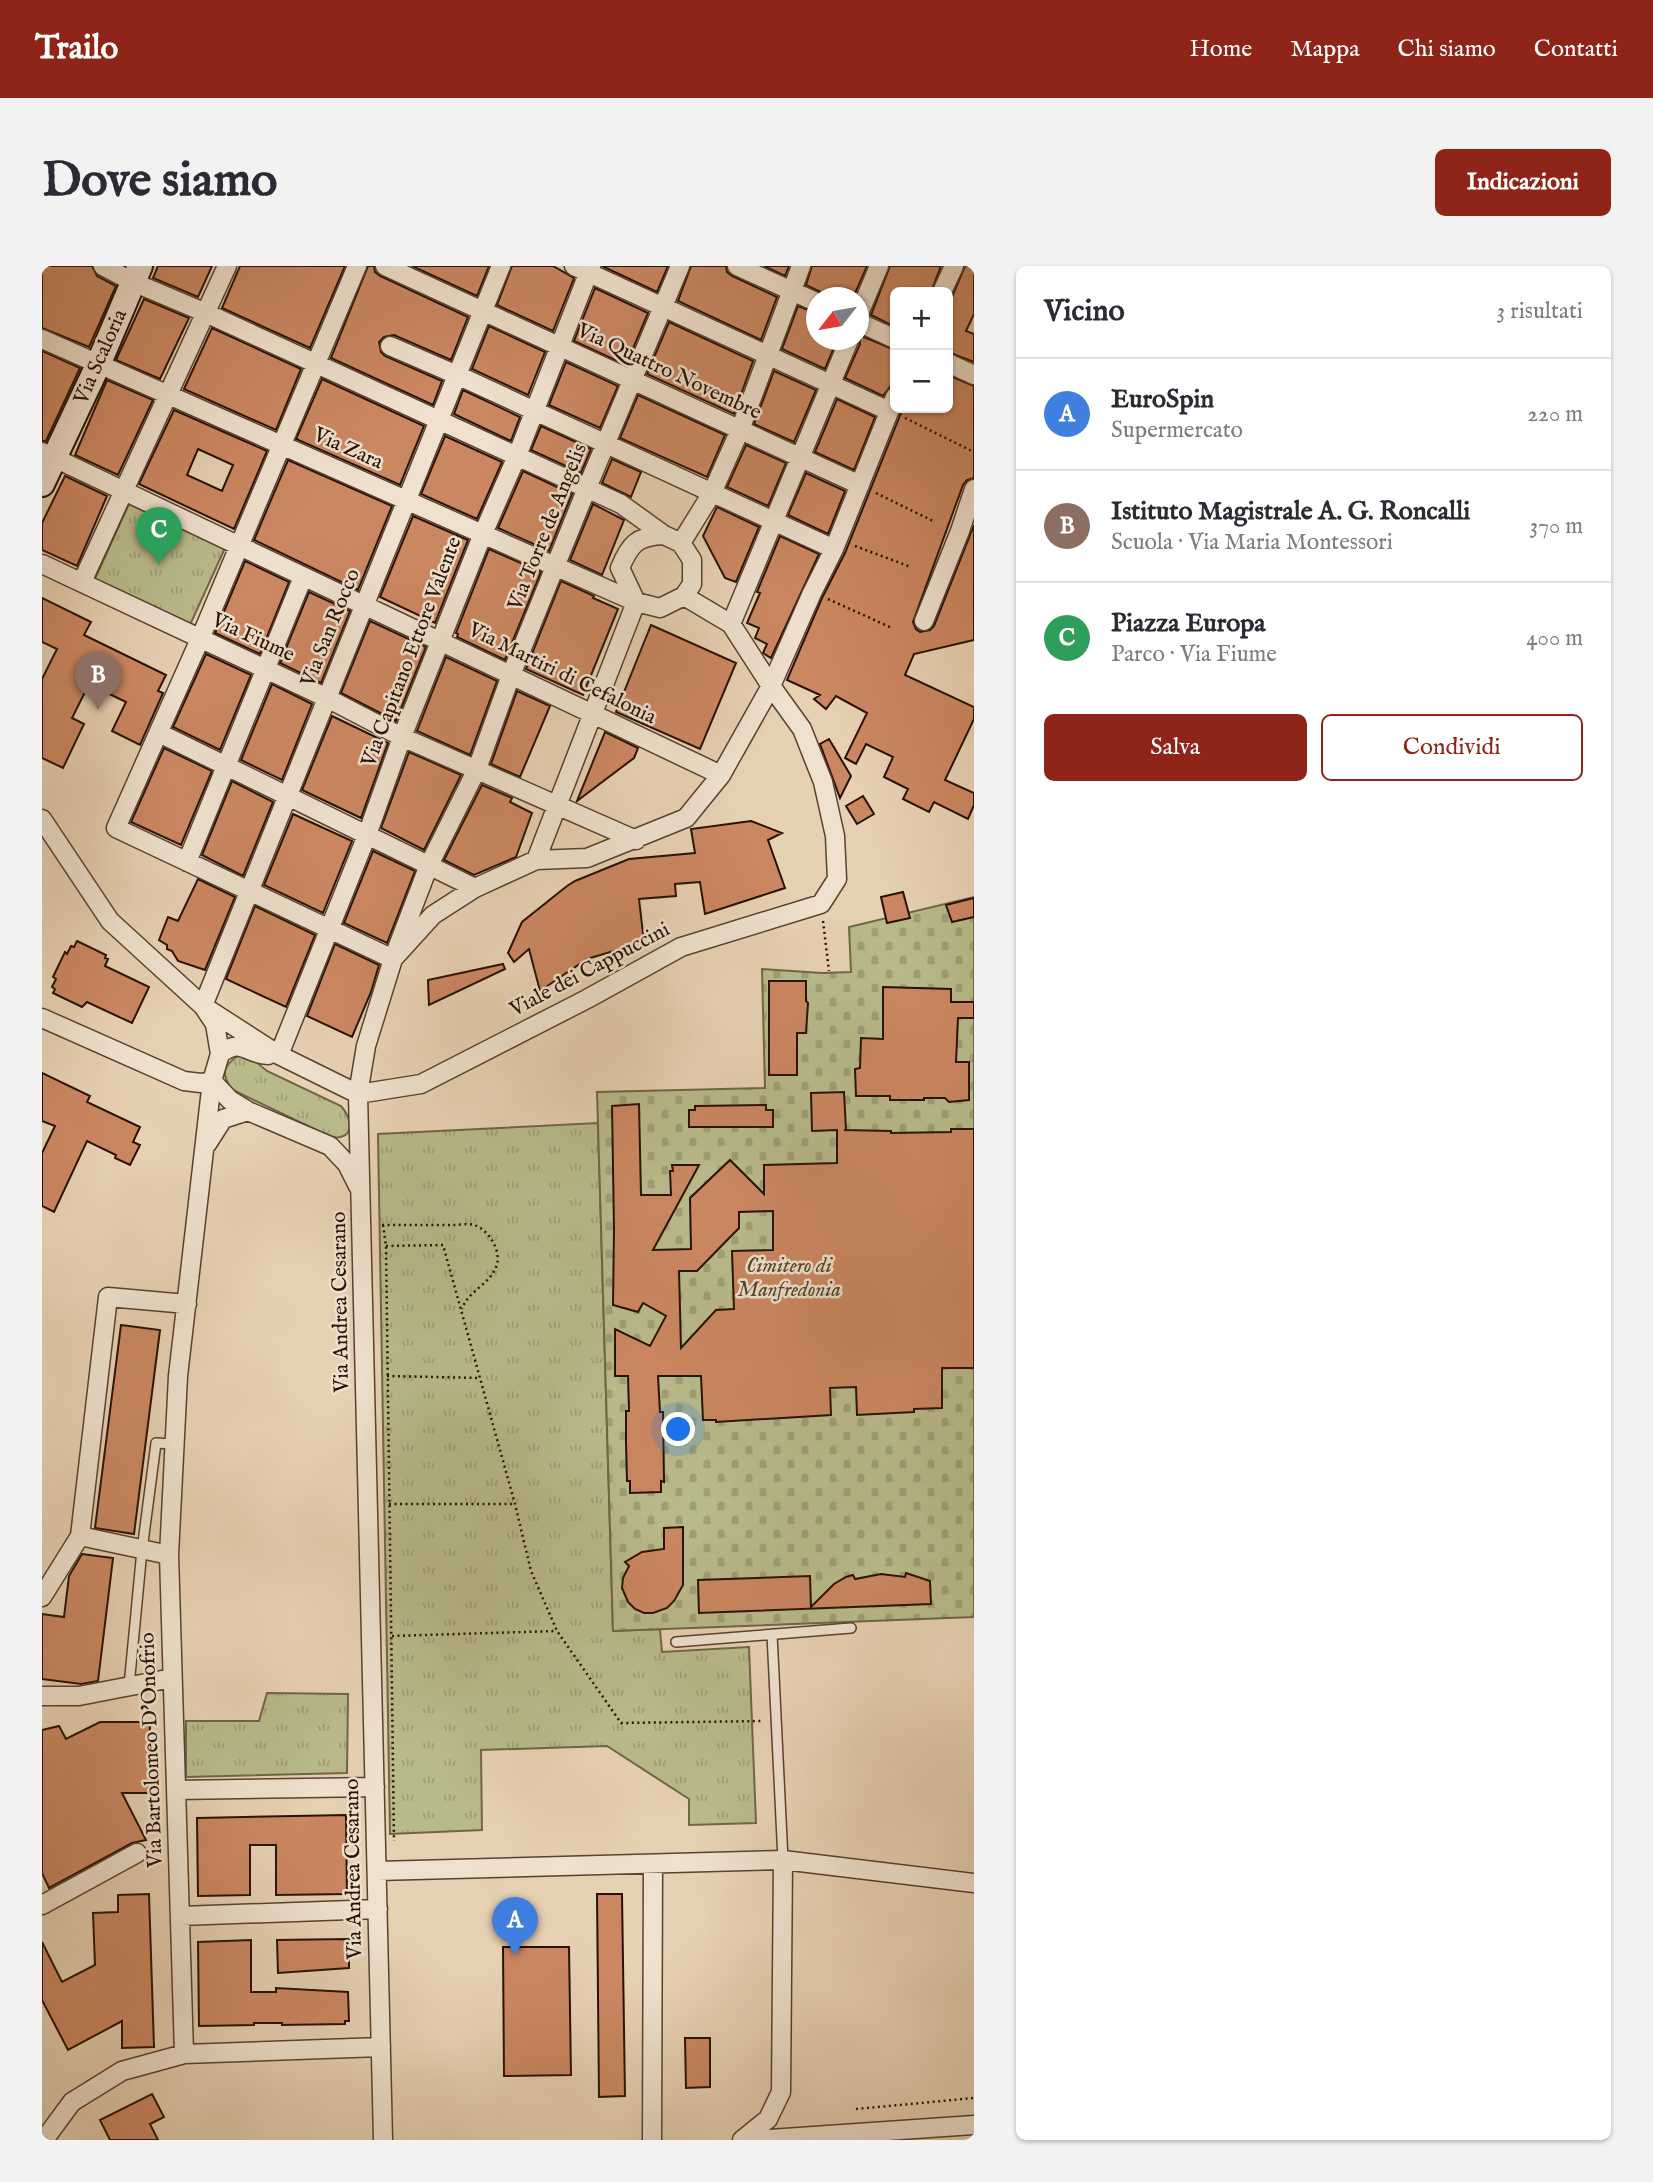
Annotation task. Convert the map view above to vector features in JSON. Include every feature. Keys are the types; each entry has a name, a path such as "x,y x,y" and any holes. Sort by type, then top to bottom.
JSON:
{"main road":[{"name":"Via Scaloria","path":"42,485 49,455 98,365 137,274"}],"street":[{"path":"103,266 137,274 206,313 621,504 664,535 681,543 692,560 692,584 684,596 660,608 636,602"},
{"path":"82,583 227,266"},
{"path":"357,266 200,639 116,828 393,959"},
{"name":"Via Quattro Novembre","path":"385,266 860,485"},
{"name":"Via San Rocco","path":"203,1006 501,266"},
{"name":"Via Torre de Angelis","path":"393,959 429,865 477,769 555,566 680,266"},
{"path":"737,266 806,297"},
{"path":"681,543 712,492 740,430 801,266"},
{"path":"869,291 879,266"},
{"path":"944,287 954,266"},
{"path":"584,268 831,383 890,403"},
{"name":"Via Capitano Ettore Valente","path":"279,1055 367,835 402,737 535,411 584,268"},
{"path":"869,326 890,336"},
{"name":"Via Zara","path":"42,339 636,602"},
{"path":"390,346 834,549"},
{"path":"731,624 845,350"},
{"path":"953,365 974,374"},
{"path":"771,686 834,549 890,409"},
{"name":"Via Martiri di Cefalonia","path":"49,455 721,775"},
{"path":"924,621 967,534 974,489"},
{"path":"536,860 636,602 620,568 628,548 647,536 664,535"},
{"name":"Via Fiume","path":"42,564 327,698 402,737 636,840"},
{"path":"187,862 303,577"},
{"path":"684,596 731,624 802,729 823,782 835,836 837,879 821,904"},
{"name":"Via Andrea Cesarano","path":"383,2140 358,1094 366,1046 393,959 433,915 475,888 536,860 587,859 686,818 721,775 771,686"},
{"path":"159,733 475,888"},
{"path":"42,819 110,921 203,1006 279,1055 358,1094"},
{"name":"Viale dei Cappuccini","path":"358,1094 421,1084 587,999 681,947 821,904"},
{"path":"203,1006 215,1024 220,1054 230,1046 237,1045 261,1054 279,1055"},
{"path":"42,1018 184,1080 201,1083 212,1081 230,1100 248,1111 330,1146 347,1164 361,1192"},
{"name":"Via Bartolomeo D'Onofrio","path":"184,2054 169,1555 178,1376 212,1081 220,1054"},
{"name":"Via Bartolomeo D'Onofrio","path":"205,1147 223,1119 248,1111"},
{"path":"330,1146 360,1138"},
{"path":"42,1597 80,1536 108,1297 187,1304"},
{"path":"80,1536 169,1555"},
{"path":"42,1696 79,1696 172,1678"},
{"path":"176,1790 375,1787"},
{"path":"42,1905 136,1853"},
{"path":"377,1866 783,1860 974,1883"},
{"path":"742,2140 768,2119 781,2092 783,1860"},
{"path":"653,1864 653,2140"},
{"path":"180,1916 378,1909"},
{"path":"44,2140 72,2102 122,2071 184,2054 381,2047"},
{"path":"756,2140 974,2125"}],"lane":[{"name":"Via Bartolomeo D'Onofrio","path":"129,1686 156,1443 174,1444"},
{"path":"676,1642 851,1628"},
{"path":"772,1634 783,1860"}],"path":[{"path":"907,413 974,452"},
{"path":"860,485 933,521"},
{"path":"834,549 848,543 911,567"},
{"path":"812,593 892,628"},
{"path":"821,904 829,971"},
{"path":"362,1225 475,1225 489,1235 496,1246 498,1262 489,1281 475,1289 464,1302 461,1311"},
{"path":"377,1866 390,1855 395,1840 386,1246 383,1225"},
{"path":"386,1246 443,1245 515,1503 531,1571 557,1631 621,1723 776,1721"},
{"path":"387,1376 480,1378"},
{"path":"389,1504 515,1503"},
{"path":"392,1636 557,1631"},
{"path":"856,2109 974,2098"}],"green space":[{"path":"129,504 225,548 190,625 94,581"},
{"name":"Cimitero di Manfredonia","path":"974,897 974,1617 613,1631 597,1092 765,1088 762,969 851,972 849,927"},
{"path":"238,1056 250,1057 267,1071 341,1106 348,1117 348,1132 344,1136 331,1137 233,1090 226,1080 225,1072 226,1067"},
{"path":"598,1123 613,1631 660,1629 662,1652 749,1647 756,1823 689,1825 689,1799 607,1746 481,1750 482,1830 390,1834 378,1134"},
{"path":"267,1693 348,1694 347,1773 186,1777 186,1721 259,1721"}],"building":[{"path":"42,266 92,266 97,276 116,286 89,347 42,328"},
{"path":"158,266 212,266 198,297 153,278"},
{"path":"240,266 345,266 310,348 222,308"},
{"path":"368,266 374,266 375,272 380,276 468,317 451,360 394,335 384,337 379,342 381,352 385,356 442,381 433,405 331,358"},
{"path":"412,266 489,266 477,296"},
{"path":"512,266 553,266 574,278 553,331 497,305"},
{"path":"602,266 668,266 657,292"},
{"path":"691,266 726,266 727,272 732,276 777,297 761,340 678,301"},
{"path":"764,266 789,266 785,276"},
{"path":"812,266 867,266 858,287 806,285"},
{"path":"890,266 941,266 933,287 890,287 890,324 871,315"},
{"path":"965,266 974,266 974,314 966,331 974,334 974,362 953,354 953,295"},
{"path":"595,288 648,313 626,365 574,341"},
{"path":"144,299 189,318 160,379 116,360"},
{"path":"798,306 806,309 806,350 833,350 825,369 782,349"},
{"path":"669,322 753,361 734,414 647,374"},
{"path":"489,326 545,352 528,395 472,369"},
{"path":"212,328 301,369 276,430 184,389"},
{"path":"869,339 890,348 890,387 883,396 845,378 857,350 869,350"},
{"path":"42,351 80,368 46,441 42,441"},
{"path":"566,362 618,386 600,428 549,405"},
{"path":"774,371 816,390 794,442 754,424"},
{"path":"953,377 974,386 974,478 963,485 913,622 920,632 930,630 934,626 974,525 974,640 914,654 905,675 974,707 974,719 945,780 974,793 974,805 968,819 934,802 929,812 903,799 908,789 884,777 893,757 866,744 856,764 845,758 867,713 836,696 826,709 814,699 820,695 787,680 822,598 845,553 901,413 953,413"},
{"path":"322,379 424,426 400,485 296,439"},
{"path":"107,380 153,400 118,475 75,455"},
{"path":"463,390 520,417 511,441 454,414"},
{"path":"638,395 725,435 707,477 620,438"},
{"path":"837,399 875,417 854,470 815,452"},
{"path":"174,410 267,451 234,529 139,484","holes":["198,449 233,465 222,491 187,475"]},
{"path":"541,426 591,449 581,473 531,450"},
{"path":"445,436 502,462 477,519 421,494"},
{"path":"746,445 786,463 768,506 727,487"},
{"path":"612,459 641,472 631,497 602,483"},
{"path":"288,460 392,506 358,590 254,540"},
{"path":"523,471 572,494 549,551 498,528"},
{"path":"806,473 845,491 828,534 788,515"},
{"path":"65,476 107,496 77,566 42,550 42,523"},
{"path":"593,504 624,520 602,575 570,560"},
{"path":"717,507 759,527 736,582 725,578 703,536"},
{"path":"413,516 468,540 435,623 380,597"},
{"path":"780,536 819,554 771,658 763,653 767,644 755,638 759,628 747,623"},
{"path":"489,549 541,572 505,660 457,637 456,633"},
{"path":"245,561 289,582 260,654 215,633"},
{"path":"561,581 618,609 583,695 526,669"},
{"path":"309,592 350,611 321,683 280,663"},
{"path":"42,598 91,622 84,635 166,675 158,691 163,693 140,745 112,731 126,702 89,684 72,718 84,724 63,768 42,758 42,679 57,649 42,642"},
{"path":"370,621 426,647 396,721 341,693"},
{"path":"651,625 736,663 700,749 616,712"},
{"path":"206,654 251,675 220,750 173,727"},
{"path":"446,657 497,681 470,755 417,731"},
{"path":"272,684 312,704 282,780 241,760"},
{"path":"517,691 550,706 520,777 491,764"},
{"path":"332,716 388,743 361,818 302,790"},
{"path":"605,732 638,748 634,758 577,801"},
{"path":"829,739 851,776 840,798 820,744"},
{"path":"164,748 212,771 181,845 131,822"},
{"path":"409,752 461,775 424,850 381,828"},
{"path":"232,781 273,802 243,876 202,855"},
{"path":"482,785 512,798 510,802 532,813 516,857 474,875 444,860"},
{"path":"863,796 874,814 857,824 846,806"},
{"path":"293,814 352,841 323,913 264,885"},
{"path":"751,821 782,833 768,840 785,888 705,914 700,882 675,884 676,896 639,899 644,942 587,959 540,991 529,949 514,962 508,953 522,922 575,881 629,859 695,853 691,829"},
{"path":"373,851 415,871 387,943 344,923"},
{"path":"198,879 235,897 205,970 178,961 172,951 167,949 167,945 159,940 168,917 178,921"},
{"path":"903,892 910,918 887,923 881,897"},
{"path":"974,898 974,917 952,922 946,905"},
{"path":"255,906 315,935 286,1007 226,979"},
{"path":"77,941 106,955 105,958 108,959 105,966 149,987 132,1023 87,1002 82,1007 53,993 55,989 52,987 56,979 53,977 65,952 67,954"},
{"path":"335,944 379,965 352,1037 307,1016"},
{"path":"503,964 505,969 429,1005 428,980"},
{"path":"769,981 806,981 806,1033 797,1033 797,1075 769,1075"},
{"path":"883,987 951,989 951,1002 974,1002 974,1018 958,1018 956,1062 969,1062 969,1100 890,1100 890,1096 856,1096 855,1069 860,1068 861,1038 883,1039"},
{"path":"42,1073 90,1096 87,1102 140,1127 133,1142 140,1145 130,1165 87,1141 54,1212 42,1206 42,1153 55,1126 42,1121"},
{"path":"844,1092 844,1130 891,1133 974,1129 974,1368 942,1368 942,1408 857,1415 856,1387 830,1388 831,1415 716,1422 703,1420 701,1376 658,1376 660,1412 663,1412 664,1482 661,1481 661,1492 630,1493 626,1442 628,1376 615,1376 615,1329 650,1346 666,1316 643,1303 638,1312 613,1305 612,1106 639,1104 641,1195 671,1195 672,1165 699,1165 653,1250 691,1249 690,1198 730,1160 764,1194 764,1165 837,1163 837,1130 812,1131 811,1093","holes":["773,1211 773,1250 732,1251 734,1309 716,1310 681,1348 679,1271 697,1271 739,1228 739,1212"]},
{"path":"766,1105 766,1110 773,1110 773,1127 689,1127 689,1110 695,1110 695,1106"},
{"path":"121,1325 160,1330 134,1534 95,1528"},
{"path":"683,1527 683,1585 674,1601 667,1608 653,1613 635,1609 628,1602 622,1588 629,1566 625,1562 642,1552 664,1549 664,1528"},
{"path":"82,1554 113,1558 98,1681 81,1684 42,1679 42,1614 64,1617 69,1576"},
{"path":"906,1573 930,1581 931,1604 699,1613 698,1580 810,1576 811,1607 834,1584 846,1577 853,1575 855,1579 881,1574 905,1577"},
{"path":"100,1722 150,1722 149,1793 122,1793 146,1840 132,1843 49,1888 42,1873 42,1730 59,1726 66,1739"},
{"path":"346,1815 347,1894 276,1895 276,1845 250,1845 250,1895 198,1896 197,1818"},
{"path":"149,1894 154,2047 122,2048 122,2021 68,2050 42,2000 42,1942 62,1982 95,1965 93,1913 118,1912 118,1895"},
{"path":"597,1894 622,1894 625,2096 599,2097"},
{"path":"349,1939 349,1968 278,1973 277,1940"},
{"path":"251,1940 251,1992 276,1992 276,1988 348,1992 349,2021 345,2021 345,2024 254,2023 199,2026 198,1942"},
{"path":"503,1947 569,1947 571,2075 504,2076"},
{"path":"685,2038 710,2038 710,2087 686,2088"},
{"path":"152,2094 164,2117 150,2124 158,2140 110,2140 100,2120"}],"place":[{"name":"Piazza Europa","path":"159,565"},
{"name":"Istituto Magistrale A. G. Roncalli","path":"98,710"},
{"name":"EuroSpin","path":"515,1955"}]}
